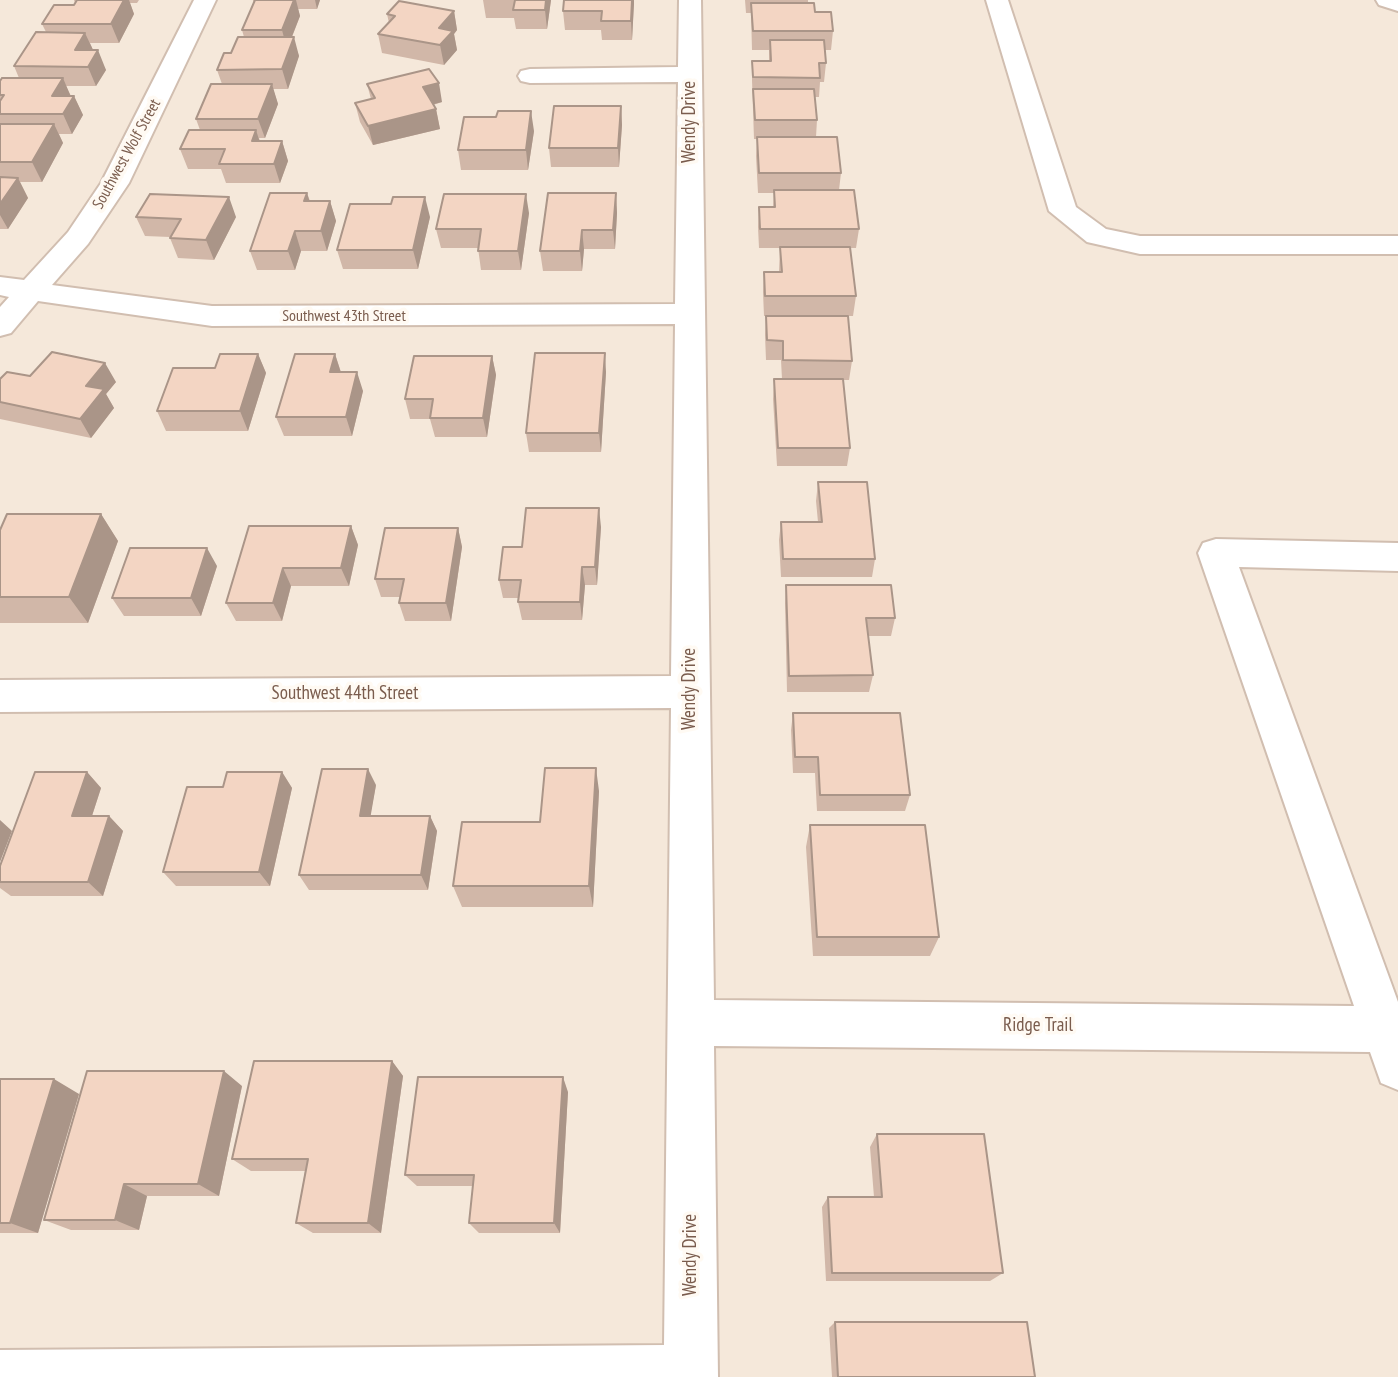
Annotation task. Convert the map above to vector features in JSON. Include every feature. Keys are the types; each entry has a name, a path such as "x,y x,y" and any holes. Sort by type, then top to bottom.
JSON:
{"street":[{"name":"Southwest Wolf Street","path":"0,327 78,238 115,183 205,0"},
{"name":"Wendy Drive","path":"690,0 691,1374"},
{"path":"997,0 1063,211 1097,236 1140,245 1398,245"},
{"path":"1387,0 1398,4"},
{"path":"530,76 690,75"},
{"name":"Southwest 43th Street","path":"0,286 132,307 212,316 690,314"},
{"path":"1391,1047 1216,553 1398,556"},
{"name":"Southwest 44th Street","path":"0,696 691,692"},
{"name":"Ridge Trail","path":"691,1023 1391,1047"},
{"path":"0,1377 691,1374"}],"shaded area":[{"path":"0,0 1398,0 1398,1377 0,1377"}],"building":[{"path":"77,0 124,0 111,24 42,24 54,5 74,5"},
{"path":"255,0 294,0 282,30 242,30"},
{"path":"515,0 546,0 545,10 513,10"},
{"path":"564,0 632,0 631,21 601,21 602,11 563,11"},
{"path":"399,1 454,11 439,28 453,31 440,45 378,34 395,16 387,14"},
{"path":"751,3 814,3 815,12 831,12 833,31 753,31"},
{"path":"36,32 85,33 75,50 98,50 88,67 14,66"},
{"path":"238,37 294,37 282,69 217,70 224,53 231,53"},
{"path":"770,40 824,40 826,63 819,63 820,78 753,77 752,61 771,61"},
{"path":"429,69 439,83 423,87 436,109 368,126 355,103 375,98 367,84"},
{"path":"2,78 63,78 52,96 74,96 63,114 0,114 0,101 4,95 0,95"},
{"path":"211,84 272,84 258,119 196,119"},
{"path":"753,89 814,89 817,120 755,120"},
{"path":"554,106 621,106 618,148 549,148"},
{"path":"498,111 531,111 526,150 458,150 464,117 496,117"},
{"path":"0,124 54,124 32,162 0,162"},
{"path":"189,130 256,130 252,141 282,141 274,164 219,164 225,149 180,149"},
{"path":"757,137 837,137 841,173 759,173"},
{"path":"0,177 18,178 0,204"},
{"path":"774,190 854,190 859,229 760,229 759,207 775,207"},
{"path":"270,193 307,193 304,201 330,201 321,231 295,231 288,251 250,251"},
{"path":"548,193 616,193 613,230 582,230 580,251 540,251"},
{"path":"150,194 229,197 206,240 170,238 181,219 136,217"},
{"path":"444,194 526,194 518,251 478,251 481,229 436,229"},
{"path":"393,197 425,197 413,250 337,250 350,204 391,204"},
{"path":"780,247 850,247 856,296 765,296 764,272 782,272"},
{"path":"766,316 848,316 852,361 783,360 783,341 767,340"},
{"path":"52,352 105,363 86,386 104,389 80,419 0,402 0,379 7,372 30,376"},
{"path":"535,353 605,353 599,433 526,433"},
{"path":"220,354 258,354 240,411 157,411 173,368 215,368"},
{"path":"295,354 335,354 330,372 357,372 346,417 276,417"},
{"path":"414,356 492,356 483,418 430,418 433,399 405,399"},
{"path":"774,379 843,379 850,448 778,448"},
{"path":"818,482 867,482 875,559 783,559 781,522 822,522"},
{"path":"526,508 599,508 595,567 582,567 580,602 518,602 521,580 499,580 503,547 522,547"},
{"path":"7,514 101,514 69,597 0,597 0,530"},
{"path":"249,526 351,526 341,568 283,568 273,603 226,603"},
{"path":"385,528 458,528 446,603 399,603 404,579 375,579"},
{"path":"130,548 207,548 191,598 112,598"},
{"path":"786,585 891,585 895,618 866,618 873,675 789,676"},
{"path":"793,713 900,713 910,795 820,795 818,757 795,757"},
{"path":"545,768 596,768 589,886 453,886 462,822 540,822"},
{"path":"322,769 368,769 360,816 430,816 421,875 299,875"},
{"path":"35,772 87,772 72,816 109,816 88,882 0,882 0,866"},
{"path":"227,772 282,772 259,872 163,872 187,787 223,787"},
{"path":"810,825 925,825 939,937 817,937"},
{"path":"254,1061 392,1061 368,1223 296,1223 308,1159 232,1159"},
{"path":"87,1071 224,1071 198,1184 124,1184 115,1220 44,1220"},
{"path":"418,1077 563,1077 554,1223 469,1223 474,1175 405,1175"},
{"path":"0,1079 54,1079 10,1223 0,1223"},
{"path":"877,1134 984,1134 1003,1273 832,1273 828,1197 882,1197"},
{"path":"835,1322 1027,1322 1035,1377 838,1377"}]}
